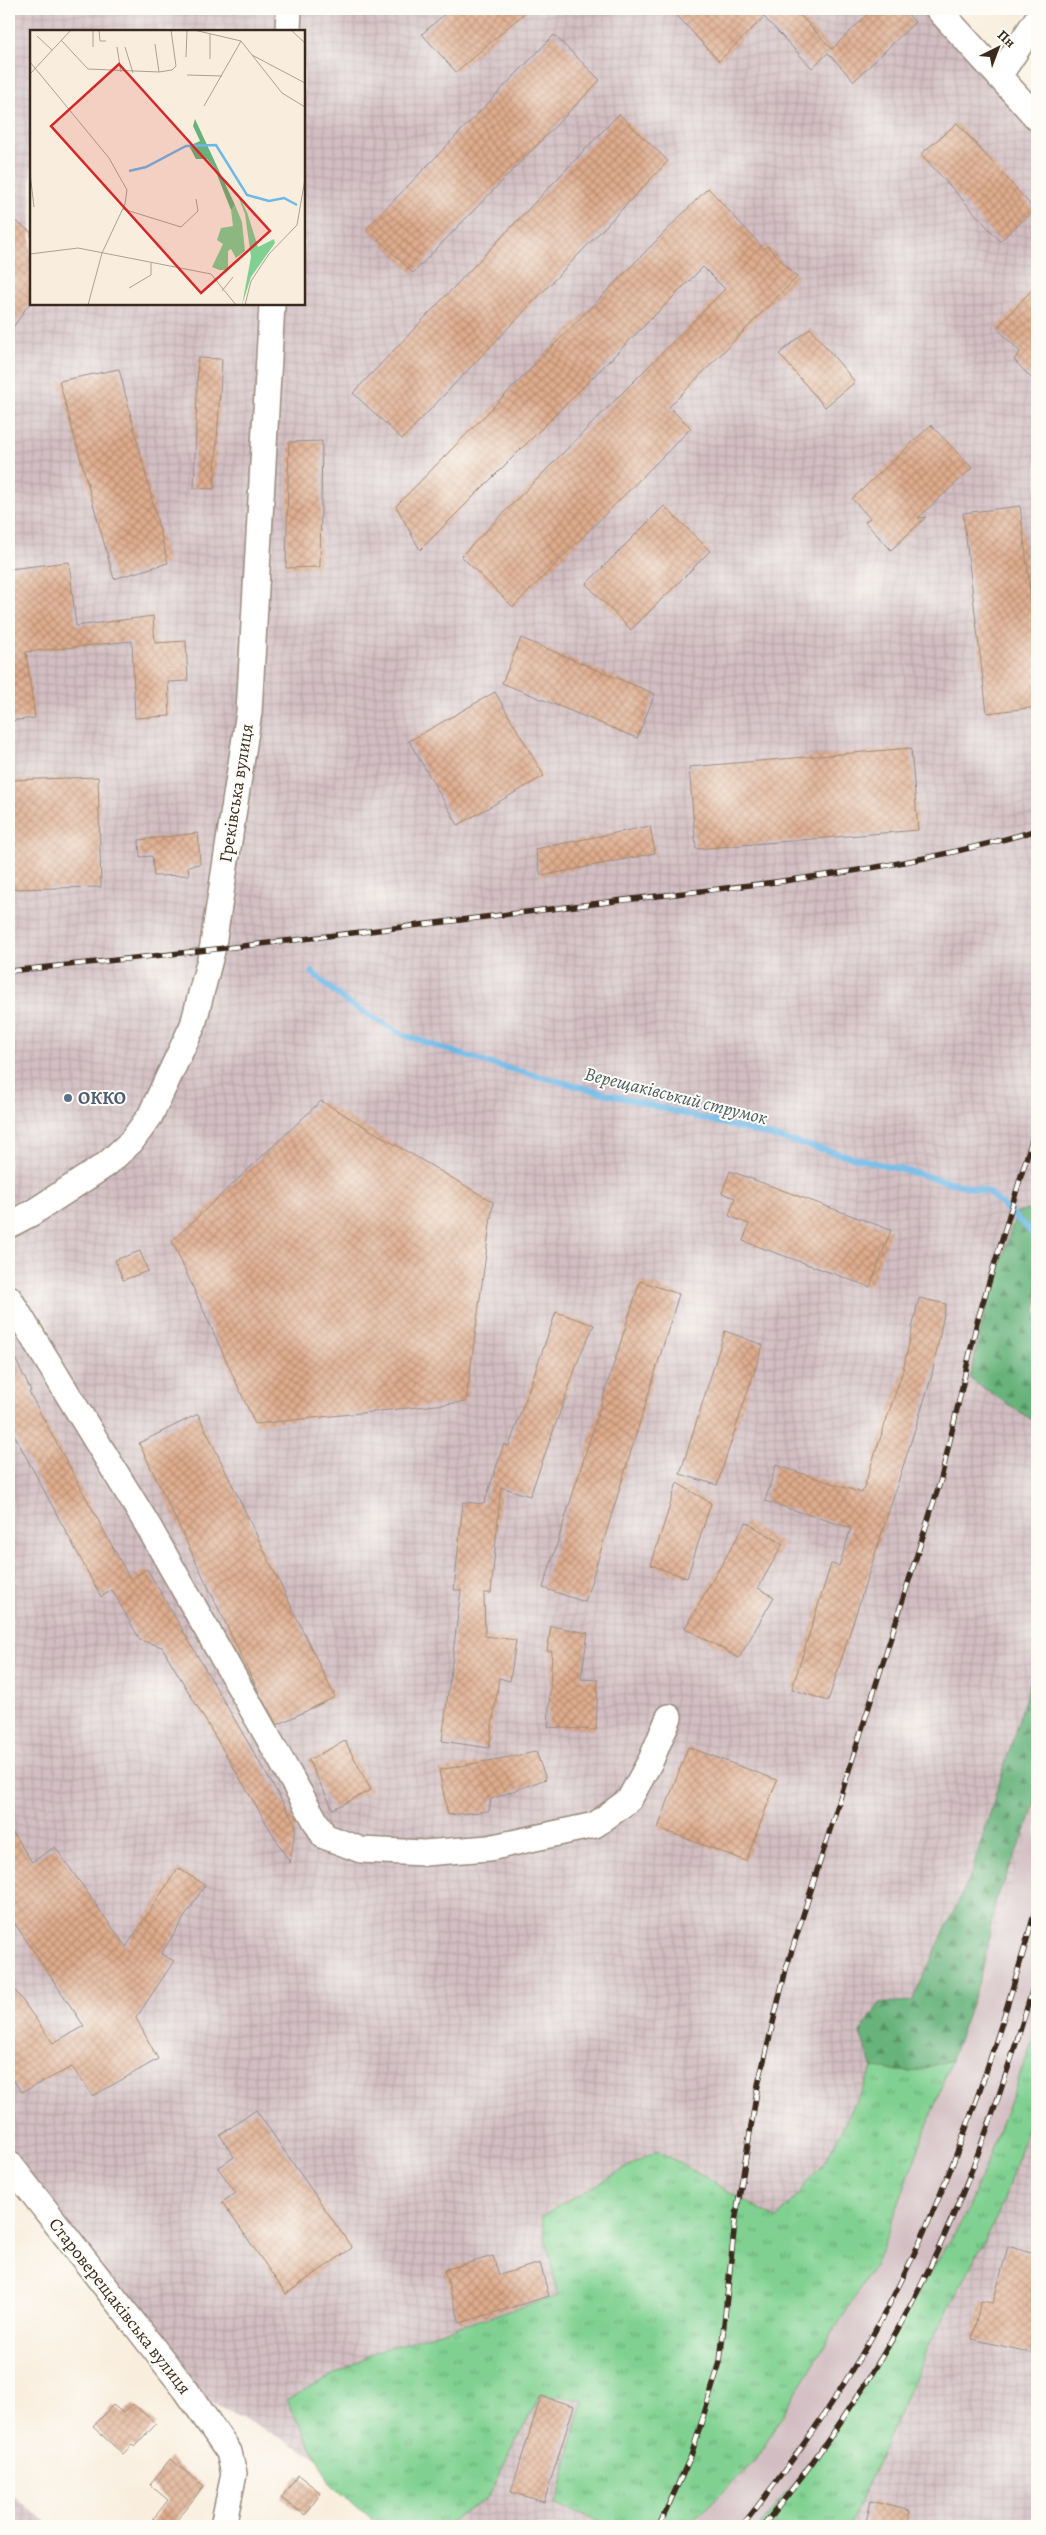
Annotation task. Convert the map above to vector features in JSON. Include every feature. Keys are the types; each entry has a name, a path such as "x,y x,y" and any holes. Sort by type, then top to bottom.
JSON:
{"street":[{"path":"288,30 289,9"},
{"path":"938,9 1037,118"},
{"path":"999,76 1037,19"},
{"name":"Греківська вулиця","path":"9,1225 32,1213 107,1164 131,1142 150,1116 193,1025 212,951 249,712 272,305"},
{"path":"9,1298 148,1524 324,1836 361,1850 424,1853 489,1848 595,1825 629,1800 651,1760 669,1717"},
{"name":"Староверещаківська вулиця","path":"9,2163 186,2390 229,2452 234,2474 223,2526"}],"shaded area":[{"path":"9,9 938,9 1037,125 1037,2526 388,2526 350,2477 279,2437 186,2390 9,2159"},
{"path":"1037,1807 1037,2021 1000,2137 884,2360 770,2526 630,2526 670,2444 738,2487 877,2264 966,2021"},
{"path":"9,2493 52,2526 9,2526"}],"green space":[{"path":"1033,1209 1037,1210 1037,1423 970,1379 983,1319 1016,1213"},
{"path":"1037,1660 1037,1795 1029,1822 995,1903 982,1973 951,2060 911,2072 873,2068 860,2033 880,2003 912,2001 972,1872"},
{"path":"1037,2030 1037,2096 1000,2212 931,2341 849,2526 760,2526 826,2443 968,2211"},
{"path":"951,2060 880,2255 754,2462 688,2524 615,2526 556,2505 583,2400 541,2395 486,2499 443,2526 379,2526 330,2483 287,2400 375,2352 558,2296 541,2217 657,2150 777,2219 826,2160 873,2068"}],"building":[{"path":"450,9 529,9 456,72 422,34"},
{"path":"671,9 794,9 832,49 873,9 903,9 915,22 854,81 828,53 812,68 764,17 719,61"},
{"path":"554,35 600,80 413,273 367,228"},
{"path":"619,114 668,161 402,439 353,393"},
{"path":"957,123 1035,210 1000,241 921,154"},
{"path":"708,188 764,249 767,246 797,277 669,407 691,428 513,607 461,556 725,289 703,267 420,550 396,506"},
{"path":"9,217 30,231 30,302 9,333"},
{"path":"1037,284 1037,384 1014,360 1020,352 997,328"},
{"path":"810,328 855,382 825,407 779,354"},
{"path":"198,358 222,359 214,489 194,488"},
{"path":"119,369 168,563 114,579 59,381"},
{"path":"931,425 972,468 918,518 926,517 891,550 865,522 870,518 852,499"},
{"path":"322,441 320,567 286,568 289,442"},
{"path":"664,506 710,551 631,630 586,584"},
{"path":"1020,506 1037,650 1037,707 987,713 963,513"},
{"path":"69,562 76,626 153,616 155,643 186,641 188,681 168,682 170,716 135,718 132,641 26,652 35,718 9,721 9,569"},
{"path":"521,638 655,694 637,738 502,683"},
{"path":"495,692 544,776 458,825 409,741"},
{"path":"911,748 918,830 696,849 689,767"},
{"path":"98,777 101,887 9,889 9,780"},
{"path":"650,826 655,853 541,876 535,849"},
{"path":"198,833 200,864 188,866 189,875 154,876 152,856 140,857 139,840"},
{"path":"321,1101 493,1202 466,1402 255,1424 172,1241"},
{"path":"730,1171 891,1230 870,1287 743,1241 749,1224 729,1216 735,1198 722,1193"},
{"path":"140,1251 148,1271 123,1280 115,1260"},
{"path":"640,1281 679,1294 585,1602 543,1588"},
{"path":"919,1298 946,1304 931,1379 828,1701 792,1689 831,1564 839,1566 851,1528 765,1501 776,1465 862,1493 903,1370"},
{"path":"556,1312 594,1325 581,1353 530,1496 501,1487 491,1593 484,1593 485,1636 516,1640 510,1681 499,1678 489,1748 442,1741 461,1590 454,1590 463,1502 484,1504 504,1444 509,1446"},
{"path":"725,1331 763,1345 717,1485 680,1474"},
{"path":"9,1346 31,1391 29,1392 130,1579 147,1569 296,1825 290,1863 162,1647 140,1640 112,1590 101,1597 9,1425"},
{"path":"198,1414 335,1697 277,1725 259,1693 139,1443"},
{"path":"677,1483 711,1503 687,1578 651,1565"},
{"path":"746,1522 783,1544 758,1588 774,1597 739,1658 685,1628"},
{"path":"551,1626 588,1633 581,1679 598,1680 596,1730 548,1727 552,1651 547,1651"},
{"path":"345,1741 371,1790 333,1809 308,1760"},
{"path":"688,1747 777,1780 746,1861 658,1828"},
{"path":"536,1752 546,1779 491,1799 489,1811 448,1815 439,1770"},
{"path":"9,1827 32,1862 55,1847 126,1947 178,1868 205,1885 161,1954 174,1961 136,2018 158,2059 93,2096 72,2067 22,2092 9,2075 9,1982 53,2043 84,2026 9,1915"},
{"path":"256,2110 352,2248 286,2294 222,2202 236,2193 218,2168 234,2157 220,2135"},
{"path":"1008,2246 1037,2255 1037,2354 972,2339 981,2301 993,2303"},
{"path":"493,2256 499,2275 540,2263 549,2296 460,2323 444,2270"},
{"path":"541,2396 574,2406 544,2502 511,2492"},
{"path":"133,2404 156,2424 135,2447 132,2445 123,2454 93,2427 113,2405 123,2413"},
{"path":"170,2459 204,2486 172,2526 148,2526 168,2500 150,2485"},
{"path":"298,2475 321,2493 305,2515 281,2498"},
{"path":"871,2501 910,2511 906,2526 865,2526"}],"waterway":[{"name":"Верещаківський струмок","path":"312,972 346,1002 403,1035 488,1063 988,1192 1037,1237"}],"railway":[{"path":"9,971 304,939 820,876 929,857 1037,830"},
{"path":"659,2526 691,2456 720,2362 735,2222 758,2085 786,1969 941,1479 977,1322 1037,1123"},
{"path":"742,2526 826,2412 870,2340 898,2288 923,2235 967,2127 1004,2016 1037,1904"},
{"path":"763,2526 808,2468 851,2407 871,2376 924,2279 973,2167 1001,2091 1037,1974"}],"place":[{"name":"ОККО","path":"68,1098"}]}
